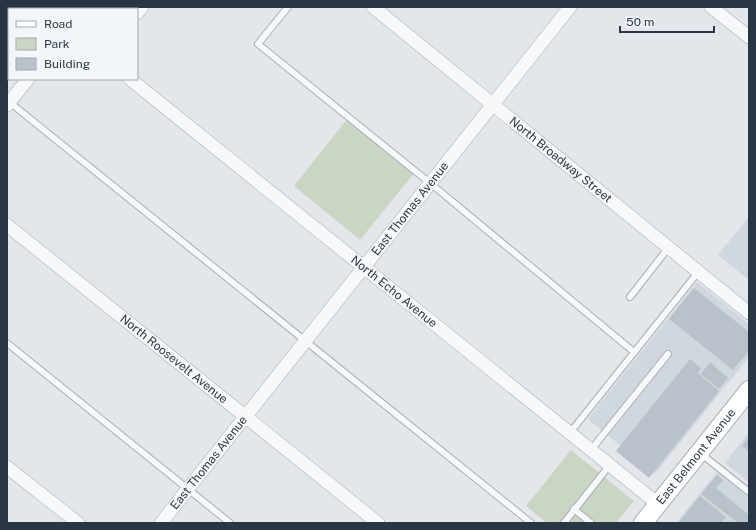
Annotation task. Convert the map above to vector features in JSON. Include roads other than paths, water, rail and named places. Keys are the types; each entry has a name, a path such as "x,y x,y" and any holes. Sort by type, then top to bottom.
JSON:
{"main road":[{"name":"East Belmont Avenue","path":"643,523 749,390"}],"street":[{"name":"North Broadway Street","path":"373,7 749,313"},
{"name":"East Thomas Avenue","path":"162,523 570,7"},
{"path":"710,7 749,37"},
{"path":"8,102 27,80"},
{"name":"North Echo Avenue","path":"131,80 569,434 658,504"},
{"name":"North Roosevelt Avenue","path":"7,225 378,523"},
{"path":"7,467 78,523"}],"lane":[{"path":"288,7 258,44 430,183 634,352"},
{"path":"8,102 532,523"},
{"path":"630,297 669,247"},
{"path":"569,434 699,271"},
{"path":"7,342 230,523"},
{"path":"590,450 668,354"},
{"path":"700,452 749,492"},
{"path":"564,523 609,466"},
{"path":"574,510 591,523"}]}
